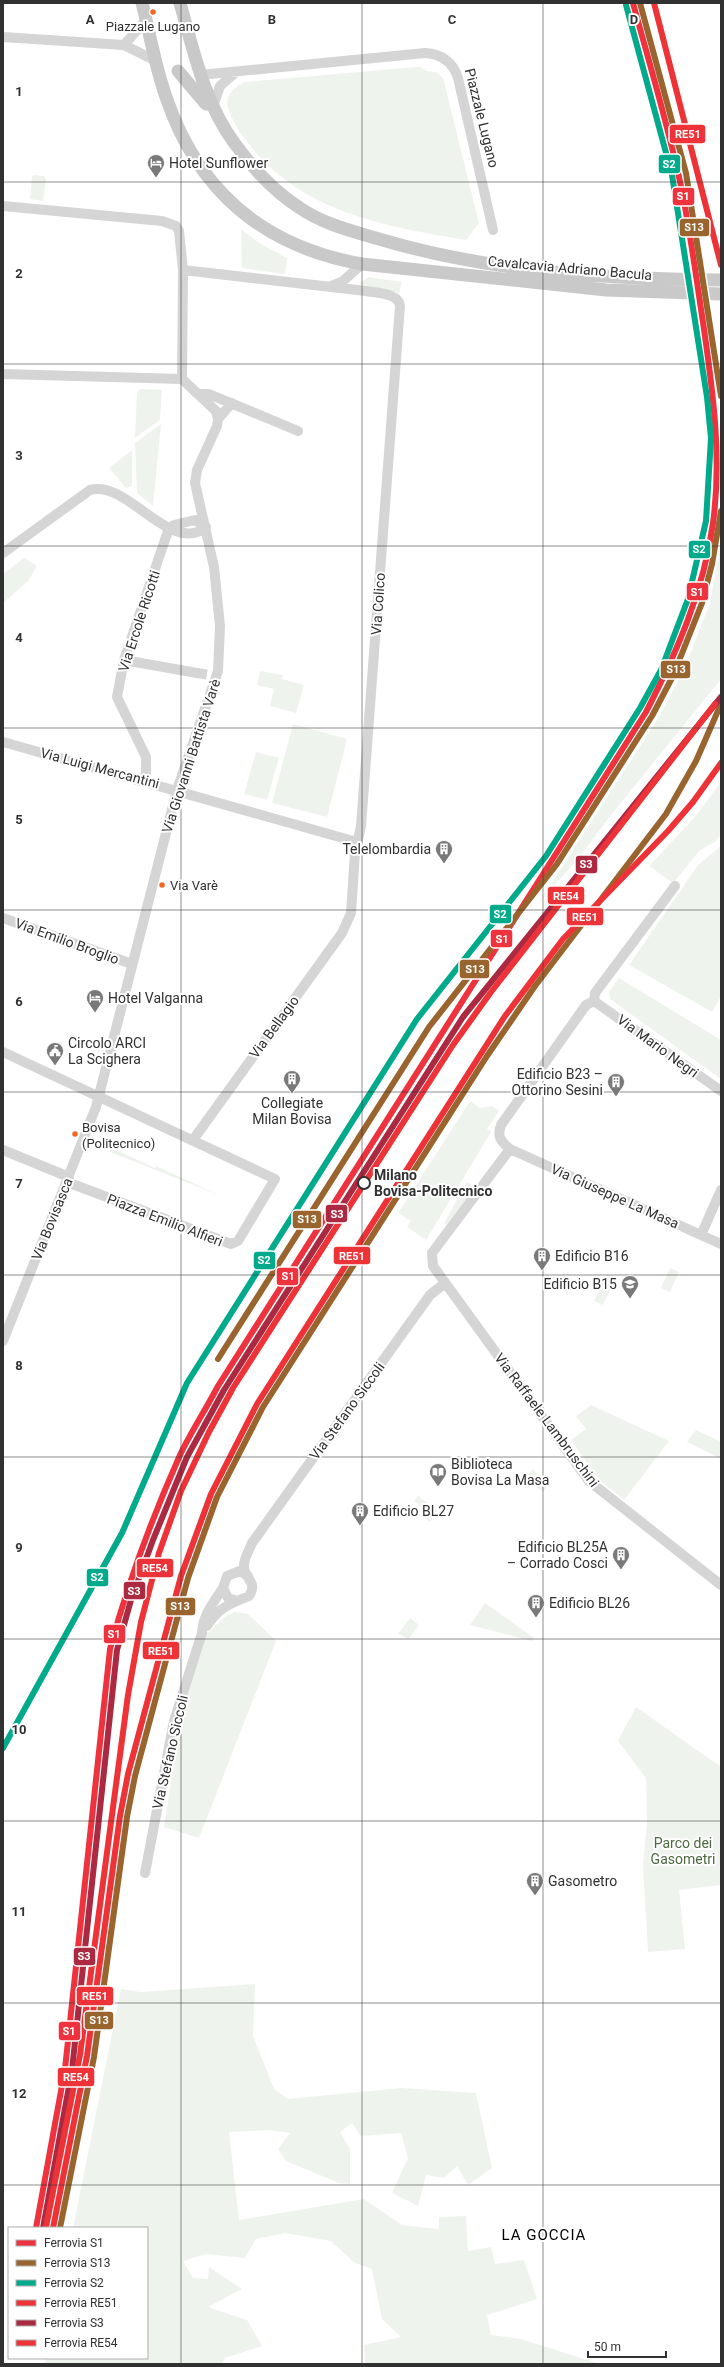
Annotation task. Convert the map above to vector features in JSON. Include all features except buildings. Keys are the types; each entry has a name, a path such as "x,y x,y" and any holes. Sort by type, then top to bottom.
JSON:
{"main road":[{"path":"142,3 165,96 182,137 201,167 231,202 257,224 288,243 325,257 362,264"},
{"path":"180,3 200,75"},
{"name":"Piazzale Lugano","path":"156,61 178,71 200,75 213,107 225,129"},
{"name":"Piazzale Lugano","path":"178,71 252,164 301,209 338,226 447,256"},
{"name":"Cavalcavia Adriano Bacula","path":"447,256 546,272 721,280"},
{"name":"Cavalcavia Adriano Bacula","path":"362,264 441,271 606,290 721,294"}],"street":[{"path":"124,45 146,20"},
{"path":"3,37 124,45 156,61"},
{"name":"Piazzale Lugano","path":"200,75 425,53 444,58 452,67 458,78 493,230"},
{"path":"213,107 218,90 236,72"},
{"path":"3,206 171,223 179,231 183,270 182,379"},
{"path":"330,286 348,277 362,264"},
{"path":"183,270 330,286 366,292"},
{"path":"348,277 357,287 366,292"},
{"name":"Via Colico","path":"351,913 357,842 361,826 400,306 398,300 394,297 366,292"},
{"path":"3,374 132,376 182,379 200,394 216,411 218,419"},
{"path":"200,394 209,394 298,431"},
{"name":"Via Giovanni Battista Varè","path":"99,1098 177,790 214,675 220,626 214,567 206,527 196,491 195,476 218,419 232,403"},
{"path":"3,554 90,490 96,488 110,490 169,528 174,525 195,520 206,527"},
{"name":"Via Ercole Ricotti","path":"143,780 146,773 146,758 117,697 124,660 169,528"},
{"path":"124,660 198,673"},
{"name":"Via Luigi Mercantini","path":"3,742 143,780 357,842"},
{"path":"510,1149 500,1138 498,1133 501,1125 586,1006 594,1001 595,993 675,886"},
{"name":"Via Bellagio","path":"193,1140 342,933 351,913"},
{"name":"Via Emilio Broglio","path":"3,918 132,964"},
{"name":"Via Mario Negri","path":"594,1001 721,1091"},
{"name":"Piazza Emilio Alfieri","path":"3,1052 275,1179 235,1243 225,1244 68,1180"},
{"name":"Via Bovisasca","path":"3,1341 68,1180 99,1098"},
{"name":"Via Giuseppe La Masa","path":"510,1149 721,1244"},
{"name":"Via Raffaele Lambruschini","path":"510,1149 432,1253 433,1266 589,1481 721,1585"},
{"path":"3,1150 68,1180"},
{"path":"701,1235 721,1190"},
{"name":"Via Stefano Siccoli","path":"248,1576 244,1569 244,1560 252,1543 430,1295 445,1282"},
{"name":"Via Stefano Siccoli","path":"231,1573 244,1550 252,1543"},
{"path":"240,1571 248,1576 253,1584 251,1593 246,1599 237,1601 228,1598 223,1588 224,1579 231,1573 240,1571"},
{"name":"Via Stefano Siccoli","path":"145,1873 174,1720 202,1633 203,1623 210,1606 223,1588"},
{"name":"Via Stefano Siccoli","path":"202,1633 215,1613 223,1607 237,1601"}],"green space":[{"path":"421,67 426,71 436,72 443,78 479,223 466,240 408,229 350,214 297,188 274,171 253,149 238,129 227,104 229,95 237,86 244,82"},
{"path":"34,175 44,176 46,179 43,201 30,199 32,177"},
{"path":"241,229 259,243 287,258 285,274 242,268"},
{"path":"368,277 402,282 399,293 359,284"},
{"path":"140,389 162,390 160,420 135,438 137,393"},
{"path":"161,424 153,506 137,493 135,443"},
{"path":"132,450 132,486 126,488 109,468"},
{"path":"721,542 721,679 607,820 582,854 538,904 657,720 683,672 710,603"},
{"path":"24,558 37,566 28,581 3,603 3,574"},
{"path":"260,671 283,675 282,679 304,685 296,713 270,706 274,689 257,685"},
{"path":"293,724 347,739 327,817 272,803"},
{"path":"256,752 279,758 267,800 244,794"},
{"path":"721,782 721,834 715,842 700,850 673,883 649,866 695,817"},
{"path":"721,846 721,996 712,1012 629,965 698,865"},
{"path":"619,978 721,1040 721,1079 610,999 609,992"},
{"path":"470,1101 480,1108 492,1106 499,1111 487,1129 491,1132 426,1240 407,1227 411,1221 398,1213"},
{"path":"112,1148 155,1168 156,1166 221,1196 110,1152"},
{"path":"467,1182 476,1188 448,1225 444,1223"},
{"path":"670,1268 679,1272 670,1292 661,1288"},
{"path":"607,1274 616,1278 603,1305 594,1301"},
{"path":"591,1405 669,1441 624,1500 599,1480 571,1440 586,1429 576,1416"},
{"path":"696,1430 721,1442 721,1459 687,1442"},
{"path":"532,1469 550,1483 543,1492 526,1479"},
{"path":"418,1496 438,1511 430,1522 422,1516 426,1510 414,1501"},
{"path":"485,1603 534,1638 532,1641 470,1625"},
{"path":"235,1612 248,1614 276,1641 199,1838 164,1827 183,1707 207,1633 226,1616"},
{"path":"410,1618 419,1625 409,1639 398,1634"},
{"name":"Parco dei Gasometri","path":"636,1707 721,1767 721,1885 679,1890 685,1949 648,1952 643,1866 647,1821 646,1778 618,1741"},
{"path":"255,1984 253,2036 274,2089 288,2099 401,2088 476,2093 492,2168 468,2185 457,2166 444,2178 426,2175 418,2206 392,2193 408,2158 401,2133 361,2136 352,2123 340,2132 350,2149 350,2184 339,2183 286,2161 278,2149 290,2133 269,2130 229,2132 239,2220 364,2199 402,2225 439,2229 439,2217 466,2216 468,2251 491,2247 495,2264 524,2260 537,2299 487,2315 491,2335 521,2339 600,2364 365,2364 364,2345 401,2337 382,2319 372,2269 355,2263 331,2241 285,2233 256,2239 245,2258 206,2254 183,2261 193,2278 208,2279 209,2267 242,2289 208,2307 247,2320 262,2346 225,2358 222,2364 45,2364 46,2359 148,2359 148,2227 73,2227 121,1989 141,1992"}],"tunnel":[{"path":"197,673 210,675"}],"rail line":[{"name":"S1","path":"36,2227 65,2069 110,1649 141,1550 160,1502 184,1446 218,1386 646,712 668,667 688,620 703,572 709,548 716,499 717,474 713,401 694,260 682,191 665,120 633,3"},
{"name":"S13","path":"640,3 686,173 721,396"},
{"name":"RE51","path":"654,3 721,265"},
{"name":"S2","path":"3,1748 122,1533 187,1383 417,1019 546,856 640,708 661,670 688,599 706,521 711,438 707,397 672,175 626,5"},
{"name":"S13","path":"218,1359 429,1027 557,864 652,716 673,676 702,603 712,564 721,511"},
{"name":"S3","path":"43,2227 72,2070 117,1650 131,1600 153,1540 187,1457 224,1390 463,1017 721,697"},
{"name":"RE54","path":"46,2227 80,2055 128,1695 141,1622 159,1553 181,1491 209,1432 233,1388 453,1045 491,992 715,704"},
{"name":"S13","path":"60,2227 94,2057 127,1817 135,1776 188,1578 217,1497 263,1407 487,1056 535,986 666,814 696,761 721,704"},
{"name":"RE51","path":"53,2227 87,2056 120,1816 128,1774 181,1576 211,1494 257,1404 505,1016 563,939 668,831 693,802 721,763"}],"place":[{"name":"Piazzale Lugano","path":"153,12"},
{"name":"Hotel Sunflower","path":"156,178"},
{"name":"Telelombardia","path":"444,864"},
{"name":"Via Varè","path":"162,885"},
{"name":"Hotel Valganna","path":"95,1013"},
{"name":"Circolo ARCI La Scighera","path":"55,1066"},
{"name":"Collegiate Milan Bovisa","path":"292,1094"},
{"name":"Edificio B23 – Ottorino Sesini","path":"616,1097"},
{"name":"Bovisa (Politecnico)","path":"75,1134"},
{"name":"Milano Bovisa-Politecnico","path":"364,1183"},
{"name":"Edificio B16","path":"542,1271"},
{"name":"Edificio B15","path":"630,1299"},
{"name":"Biblioteca Bovisa La Masa","path":"438,1487"},
{"name":"Edificio BL27","path":"360,1526"},
{"name":"Edificio BL25A – Corrado Cosci","path":"621,1570"},
{"name":"Edificio BL26","path":"536,1618"},
{"name":"Gasometro","path":"535,1896"}],"district":[{"name":"LA GOCCIA","path":"544,2235"}]}
